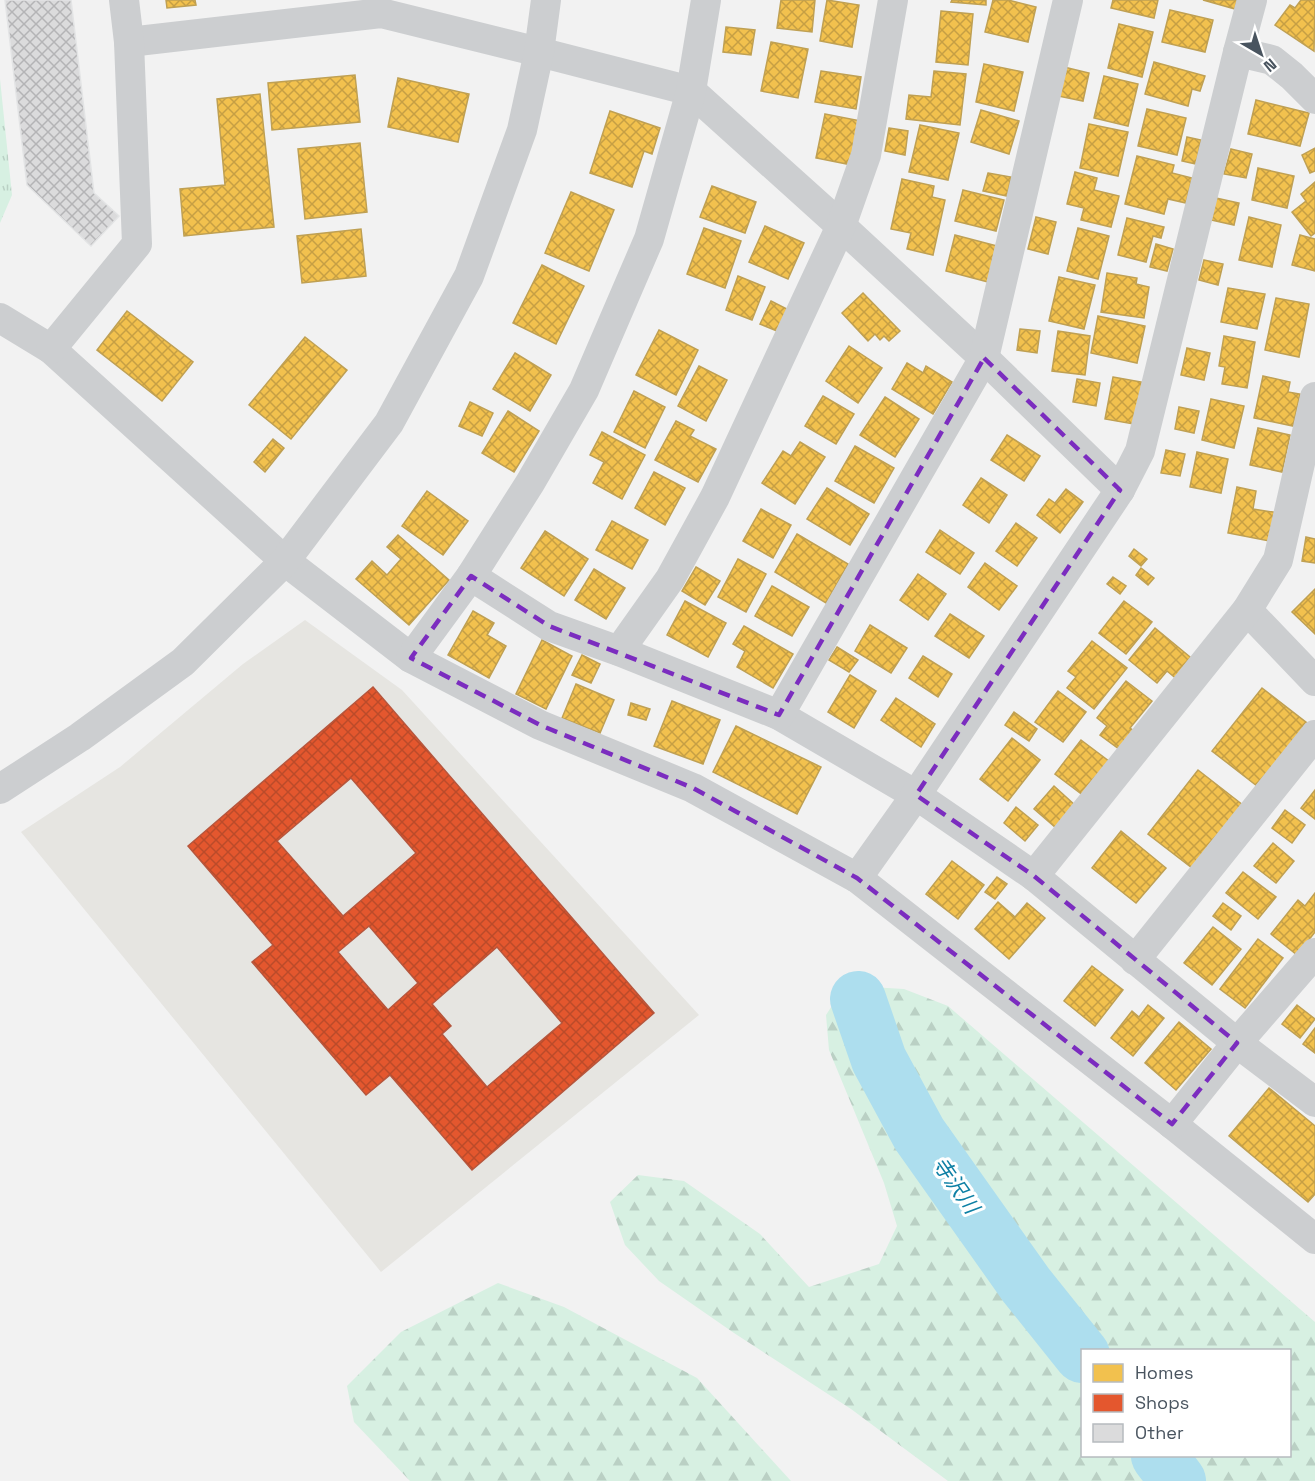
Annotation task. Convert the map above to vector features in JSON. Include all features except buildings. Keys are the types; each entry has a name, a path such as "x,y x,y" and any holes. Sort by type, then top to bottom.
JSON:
{"street":[{"path":"51,350 137,244 129,42 124,0"},
{"path":"0,789 81,737 183,662 285,561 389,423 469,276 522,130 539,52 546,0"},
{"path":"411,658 471,576 530,483 584,390 649,240 691,91 706,0"},
{"path":"619,651 670,579 715,497 841,226 866,155 893,0"},
{"path":"779,715 984,358 1068,0"},
{"path":"857,878 916,795 1120,490 1140,451 1252,0"},
{"path":"129,42 381,13 691,91 984,358 1120,490"},
{"path":"1238,52 1272,60 1315,99"},
{"path":"0,318 51,350 285,561 411,658 540,724 693,788 857,878 1315,1239"},
{"path":"1034,876 1247,610 1278,561 1315,397"},
{"path":"471,576 549,626 619,651 779,715 916,795 1034,876 1237,1043 1315,1102"},
{"path":"1247,610 1315,681"},
{"path":"1136,960 1315,735"},
{"path":"1172,1124 1237,1043 1315,953"}],"highlighted area":[{"path":"984,358 1120,490 916,795 1034,876 1237,1043 1172,1124 857,878 693,788 540,725 411,658 471,576 549,626 779,715"}],"shaded area":[{"path":"305,620 402,690 699,1015 381,1272 21,832 120,767 243,664"}],"green space":[{"path":"0,79 12,195 0,223"},
{"path":"854,986 904,989 948,1006 1315,1322 1315,1481 948,1481 851,1409 659,1281 625,1245 610,1202 638,1175 684,1181 760,1234 809,1287 879,1264 897,1226 884,1183 829,1050 826,1015 839,995"},
{"path":"498,1283 564,1307 697,1378 791,1481 410,1481 354,1422 347,1386 401,1332"}],"waterway":[{"name":"寺沢川","path":"858,999 879,1060 919,1134 1026,1285 1081,1354"},
{"name":"寺沢川","path":"1160,1457 1178,1481"}]}
